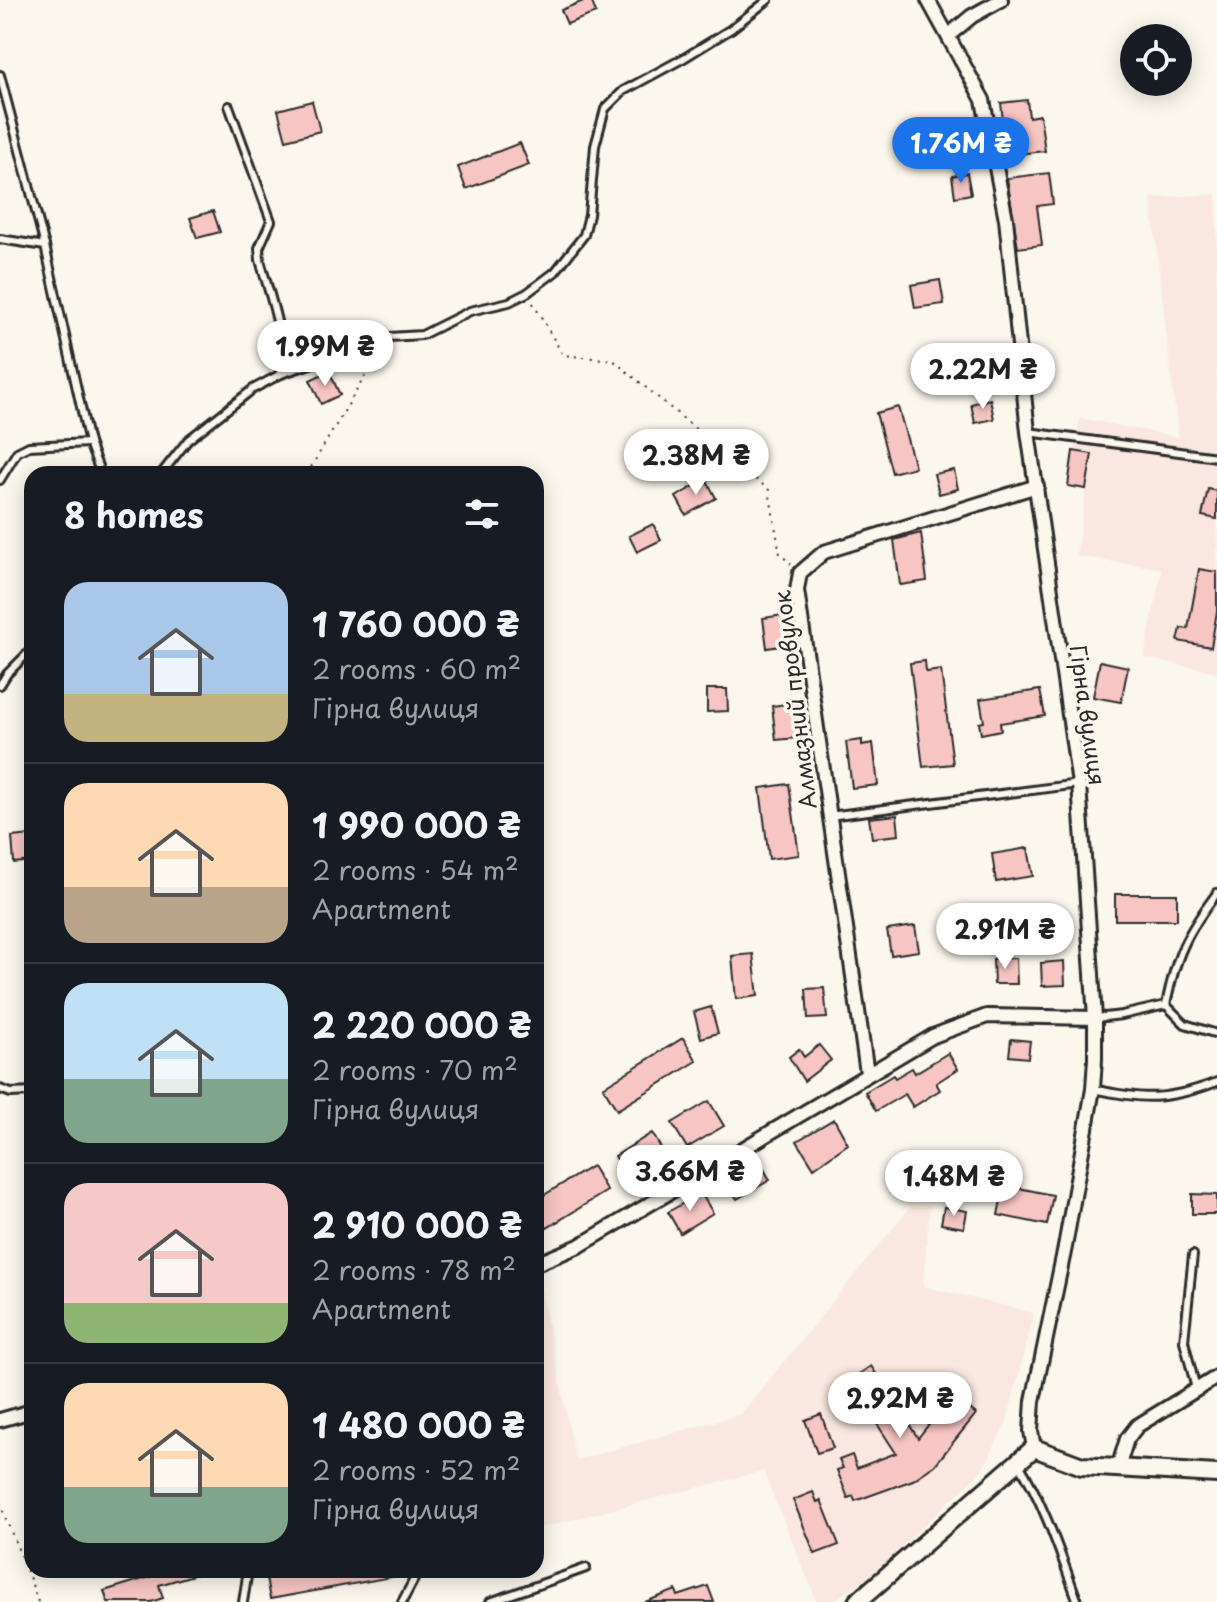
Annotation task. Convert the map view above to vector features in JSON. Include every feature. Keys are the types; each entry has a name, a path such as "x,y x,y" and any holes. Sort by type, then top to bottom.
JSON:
{"street":[{"name":"Гірна вулиця","path":"928,0 983,100 1006,219 1028,432 1079,784 1095,1018 1093,1089 1033,1401 1031,1431 1034,1448"},
{"path":"949,35 972,16 1001,0"},
{"name":"Алмазний провулок","path":"867,1073 797,590 800,573 824,552 1037,486"},
{"path":"544,1261 579,1246 933,1036 987,1016 1095,1018"},
{"path":"1118,1468 1127,1439 1137,1426 1217,1377"},
{"path":"0,1420 24,1413"},
{"path":"857,1602 1034,1448 1082,1466 1217,1474"}],"lane":[{"path":"167,466 188,440 253,389 281,374 389,337 422,335 470,311 509,302 555,272 584,235 589,215 595,146 605,109 623,91 731,29 768,0"},
{"path":"0,75 45,246 89,443 98,466"},
{"path":"229,106 271,221 259,248 281,336 281,374"},
{"path":"0,239 45,246"},
{"path":"1028,432 1217,457"},
{"path":"0,480 17,452 29,446 89,443"},
{"path":"0,685 24,657"},
{"path":"828,816 1079,784"},
{"path":"1166,1005 1178,952 1217,893"},
{"path":"1095,1018 1166,1005"},
{"path":"1166,1005 1185,1024 1217,1034"},
{"path":"1093,1089 1140,1098 1170,1098 1217,1082"},
{"path":"0,1089 11,1093 24,1092"},
{"path":"1193,1255 1184,1341 1196,1391"},
{"path":"1017,1461 1028,1478 1078,1602"},
{"path":"490,1602 586,1568"},
{"path":"243,1602 247,1578"},
{"path":"402,1602 415,1578"}],"path":[{"path":"527,293 563,355 613,360 769,490 780,554 800,573"},
{"path":"312,466 389,337"},
{"path":"0,1503 24,1559"},
{"path":"31,1578 38,1602"}],"shaded area":[{"path":"1217,194 1217,672 1144,658 1162,569 1076,556 1086,489 1068,486 1080,418 1178,437 1151,198"},
{"path":"911,1206 930,1206 923,1286 1034,1313 1007,1421 987,1462 975,1478 871,1575 832,1602 817,1602 763,1471 544,1527 544,1304 576,1460 741,1414"}],"building":[{"path":"591,0 596,13 567,24 561,10"},
{"path":"1027,100 1029,117 1040,115 1045,151 1007,155 1001,103"},
{"path":"312,101 320,131 286,140 278,110"},
{"path":"960,120 963,138 943,142 940,124"},
{"path":"520,143 529,165 466,189 458,167"},
{"path":"967,173 971,194 955,197 952,176"},
{"path":"1049,173 1053,204 1037,206 1042,245 1018,248 1007,178"},
{"path":"213,211 220,232 197,238 190,218"},
{"path":"940,280 944,304 915,308 911,285"},
{"path":"329,371 340,395 321,404 310,380"},
{"path":"990,399 994,419 975,423 971,404"},
{"path":"898,407 915,467 892,473 876,413"},
{"path":"1073,451 1092,454 1086,489 1068,486"},
{"path":"954,470 958,489 939,494 934,474"},
{"path":"706,479 716,498 686,515 676,497"},
{"path":"1208,489 1217,491 1217,519 1202,516"},
{"path":"653,524 661,540 637,552 629,536"},
{"path":"921,533 927,581 900,585 894,540"},
{"path":"1199,569 1217,572 1217,611 1211,647 1178,641 1181,628 1188,629"},
{"path":"784,615 788,645 767,648 763,618"},
{"path":"925,661 926,672 941,670 953,764 923,767 910,663"},
{"path":"1100,661 1128,667 1121,702 1093,697"},
{"path":"707,689 727,689 728,711 707,712"},
{"path":"1040,690 1045,716 1000,723 1001,730 981,734 979,723 984,722 980,699"},
{"path":"793,703 797,738 776,740 772,706"},
{"path":"862,740 862,745 873,743 878,785 852,788 846,742"},
{"path":"789,784 799,855 769,859 760,788"},
{"path":"897,815 899,835 872,838 869,818"},
{"path":"24,836 24,862 14,863 12,837"},
{"path":"1028,848 1033,876 996,882 992,854"},
{"path":"1115,894 1177,894 1177,920 1115,920"},
{"path":"1044,912 1046,934 1021,936 1019,914"},
{"path":"915,926 919,951 891,955 887,930"},
{"path":"753,954 758,996 736,999 732,956"},
{"path":"1016,958 1017,984 994,984 993,959"},
{"path":"1064,961 1065,985 1042,986 1041,963"},
{"path":"824,988 827,1018 808,1019 806,989"},
{"path":"711,1007 718,1033 701,1038 694,1012"},
{"path":"683,1038 697,1061 617,1110 603,1087"},
{"path":"1011,1039 1030,1041 1028,1058 1009,1056"},
{"path":"819,1045 831,1060 804,1081 789,1057 799,1049 804,1057"},
{"path":"948,1053 958,1069 936,1083 940,1090 913,1107 905,1094 876,1111 865,1092 893,1075 895,1078 912,1068 915,1073"},
{"path":"709,1101 724,1126 687,1148 672,1123"},
{"path":"834,1119 848,1144 814,1168 797,1141"},
{"path":"652,1133 667,1158 630,1181 615,1156"},
{"path":"758,1159 770,1180 737,1199 725,1179"},
{"path":"592,1166 607,1191 547,1228 544,1223 544,1195"},
{"path":"1004,1185 1053,1195 1047,1225 998,1215"},
{"path":"701,1193 713,1213 680,1233 668,1212"},
{"path":"1192,1194 1217,1195 1217,1214 1192,1214"},
{"path":"944,1207 967,1211 964,1228 941,1224"},
{"path":"871,1366 918,1438 952,1395 976,1414 935,1465 913,1480 855,1501 853,1496 848,1498 837,1470 843,1468 839,1460 852,1455 857,1468 896,1453 849,1381"},
{"path":"821,1414 833,1448 817,1453 805,1420"},
{"path":"813,1492 817,1502 821,1500 839,1545 815,1554 793,1500"},
{"path":"146,1578 183,1578 159,1585 163,1598 151,1602 108,1602 104,1591"},
{"path":"266,1578 386,1578 270,1599"},
{"path":"708,1586 714,1602 645,1602 676,1590 678,1596"}]}
